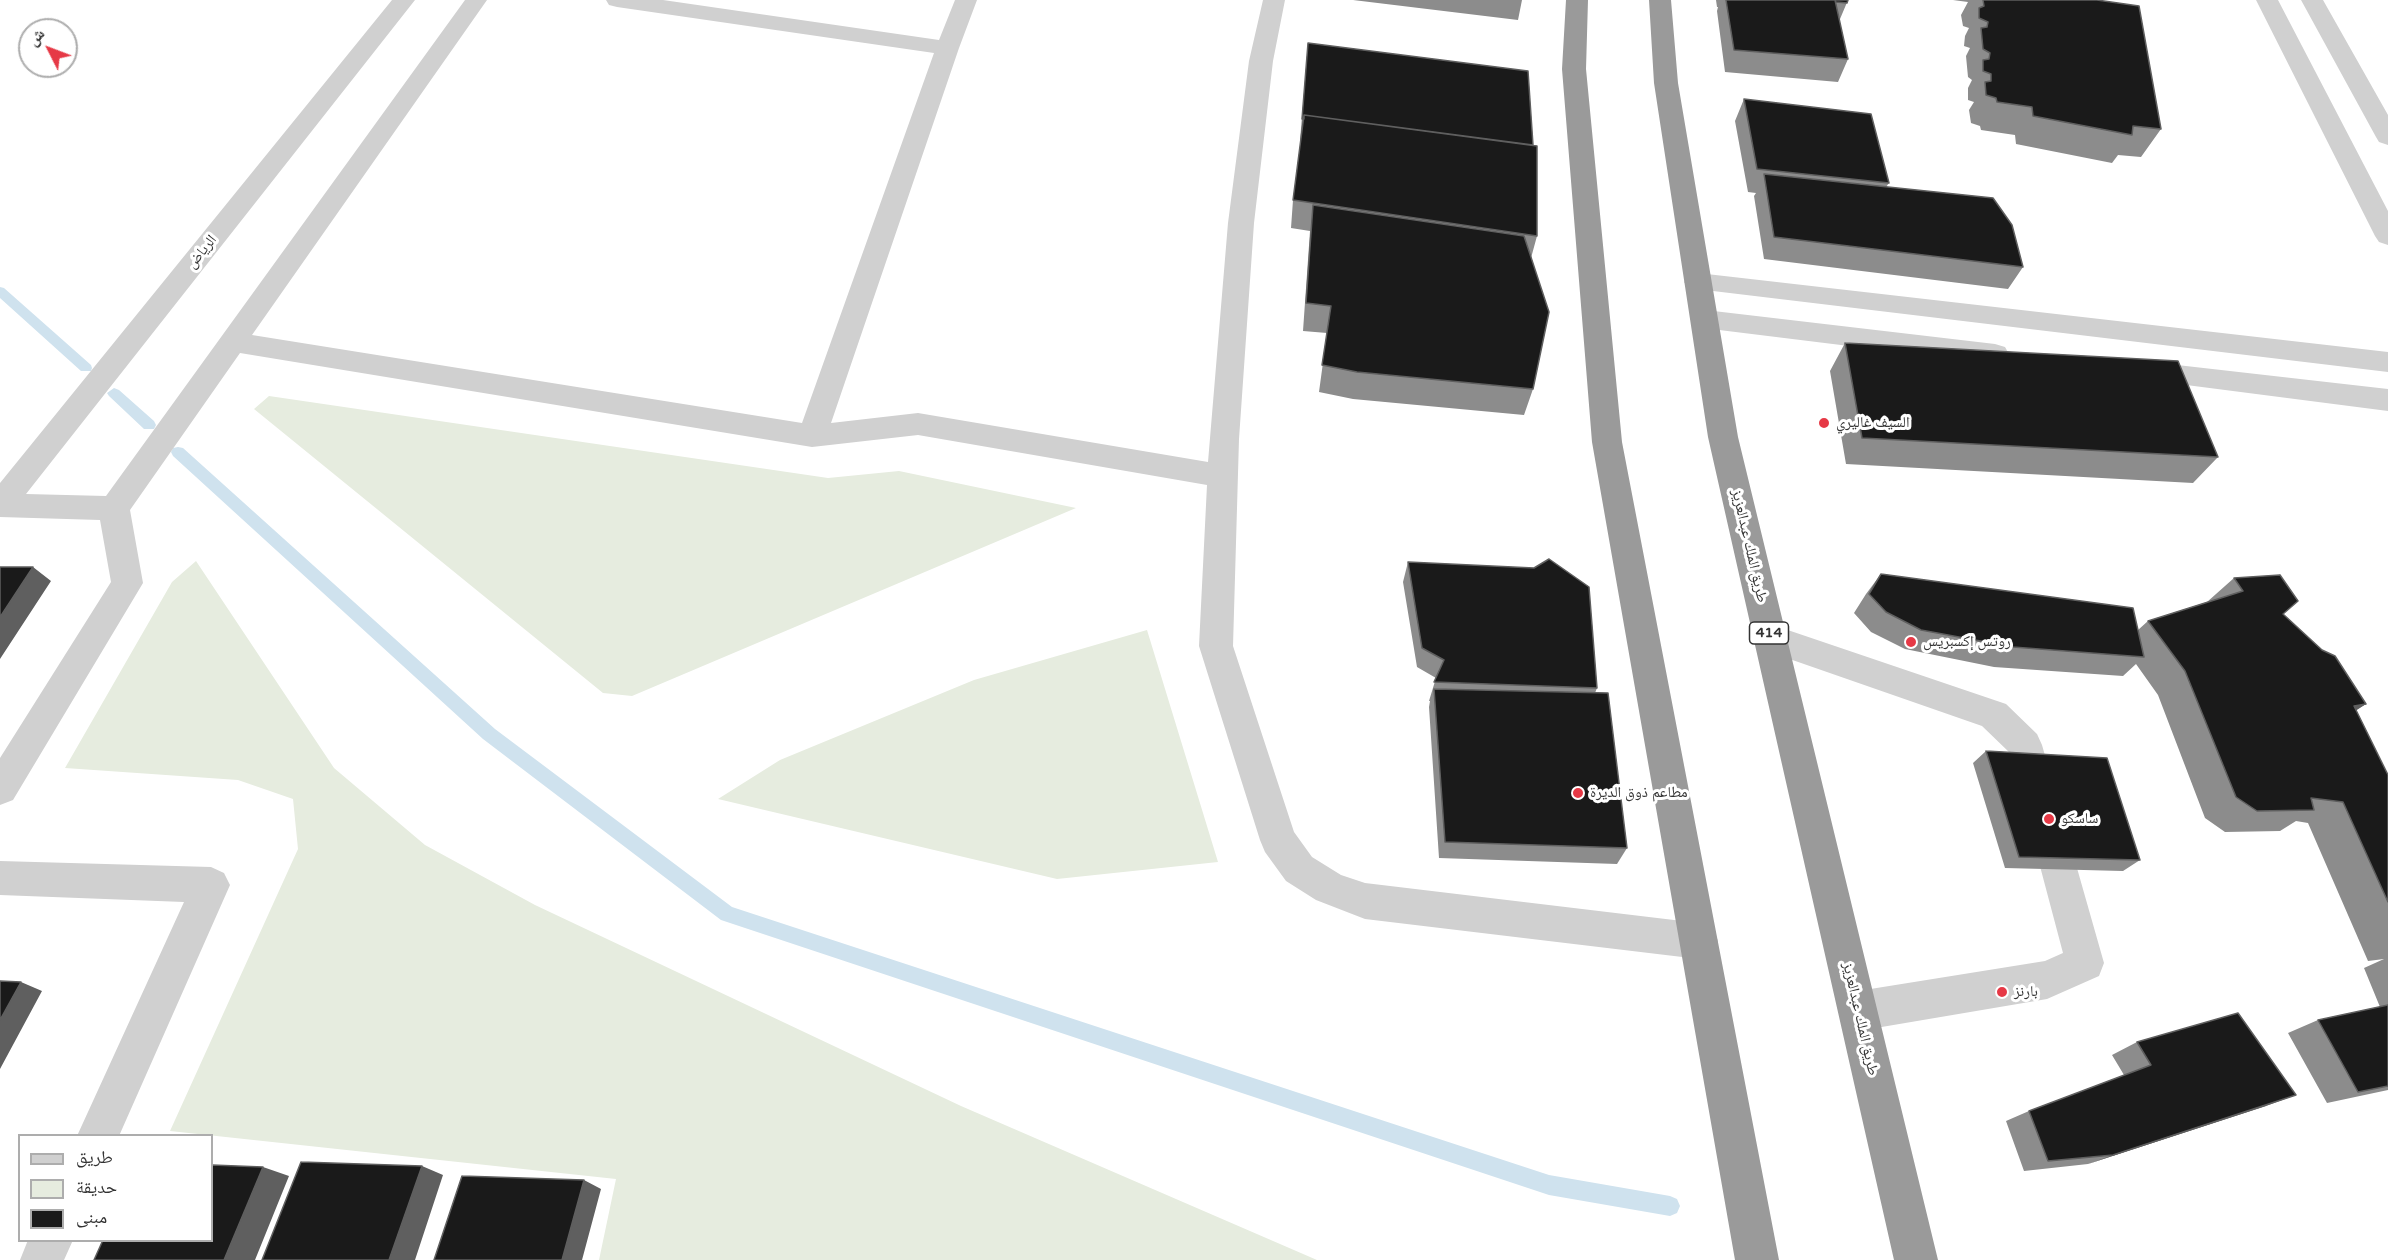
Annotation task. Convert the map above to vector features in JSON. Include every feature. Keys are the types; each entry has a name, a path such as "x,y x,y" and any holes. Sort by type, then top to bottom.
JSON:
{"highway":[{"path":"1577,0 1574,69 1607,442 1757,1260"},
{"name":"طريق الملك عبدالعزيز","path":"1660,0 1666,83 1723,437 1916,1260"}],"street":[{"name":"الرياض","path":"0,505 404,0"},
{"path":"0,789 127,583 114,508 476,0"},
{"path":"617,0 947,48"},
{"path":"812,436 947,48 966,0"},
{"path":"1274,0 1261,61 1241,223 1223,476 1216,645 1278,840 1299,870 1329,888 1365,901 1699,941"},
{"path":"2266,0 2388,236"},
{"path":"2312,0 2388,137"},
{"path":"1698,282 2388,362"},
{"path":"1705,321 2023,358"},
{"path":"233,342 812,436 918,424 1223,476"},
{"path":"2117,369 2388,400"},
{"path":"0,505 114,508"},
{"path":"1770,638 1994,715 2025,745 2085,963 2047,980 1858,1011"},
{"path":"0,878 211,885 99,1134"},
{"path":"42,1260 50,1242"}],"green space":[{"path":"269,396 828,478 899,471 1076,508 632,696 603,693 254,409"},
{"path":"196,561 334,768 425,845 535,905 961,1106 1317,1260 599,1260 616,1179 170,1131 298,849 293,799 238,780 65,768 172,582"},
{"path":"1147,630 1218,862 1057,879 718,799 780,760 974,680"}],"building":[{"path":"1726,0 1835,0 1848,59 1734,50"},
{"path":"1835,0 1848,0 1847,3"},
{"path":"1983,0 2097,0 2139,6 2161,129 2133,126 2132,135 2033,116 2032,107 1997,102 1996,98 1986,95 1985,82 1991,81 1991,74 1983,71 1983,60 1989,59 1990,53 1983,49 1981,28 1987,27 1988,22 1979,18 1979,8 1984,6"},
{"path":"1308,43 1528,71 1533,145 1304,115 1302,119"},
{"path":"1744,99 1871,114 1889,183 1757,169"},
{"path":"1304,115 1537,146 1537,236 1293,200"},
{"path":"1764,174 1993,198 2012,225 2023,267 1774,237"},
{"path":"1313,205 1524,236 1549,312 1533,389 1357,372 1322,365 1331,306 1306,303"},
{"path":"1845,343 2178,361 2218,457 1862,438"},
{"path":"1549,559 1589,587 1597,688 1434,682 1444,660 1422,648 1408,562 1534,568"},
{"path":"0,567 33,567 0,617"},
{"path":"1881,574 2133,608 2144,657 2013,647 1921,630 1886,612 1869,594"},
{"path":"2280,575 2298,601 2283,614 2322,650 2335,656 2366,704 2354,706 2388,775 2388,902 2343,802 2311,798 2314,810 2257,811 2236,797 2185,671 2148,621 2243,591 2234,578"},
{"path":"1434,689 1608,693 1627,848 1445,842"},
{"name":"ساسكو","path":"1986,751 2107,758 2140,860 2019,857"},
{"path":"0,981 21,982 0,1020"},
{"path":"2388,1005 2388,1086 2358,1092 2318,1020"},
{"path":"2238,1013 2296,1095 2113,1155 2048,1161 2029,1111 2151,1065 2137,1042"},
{"path":"301,1162 422,1166 389,1260 262,1260"},
{"path":"213,1165 263,1167 224,1260 94,1260 102,1242 213,1242"},
{"path":"462,1176 584,1180 562,1260 434,1260"}],"waterway":[{"path":"0,291 86,368"},
{"path":"114,393 149,425"},
{"path":"178,452 489,734 727,914 1549,1185 1670,1206"}],"place":[{"name":"السيف غاليري","path":"1824,423"},
{"name":"روتس إكسبريس","path":"1911,642"},
{"name":"مطاعم ذوق الديرة","path":"1578,793"},
{"name":"ساسكو","path":"2049,819"},
{"name":"بارنز","path":"2002,992"}]}
